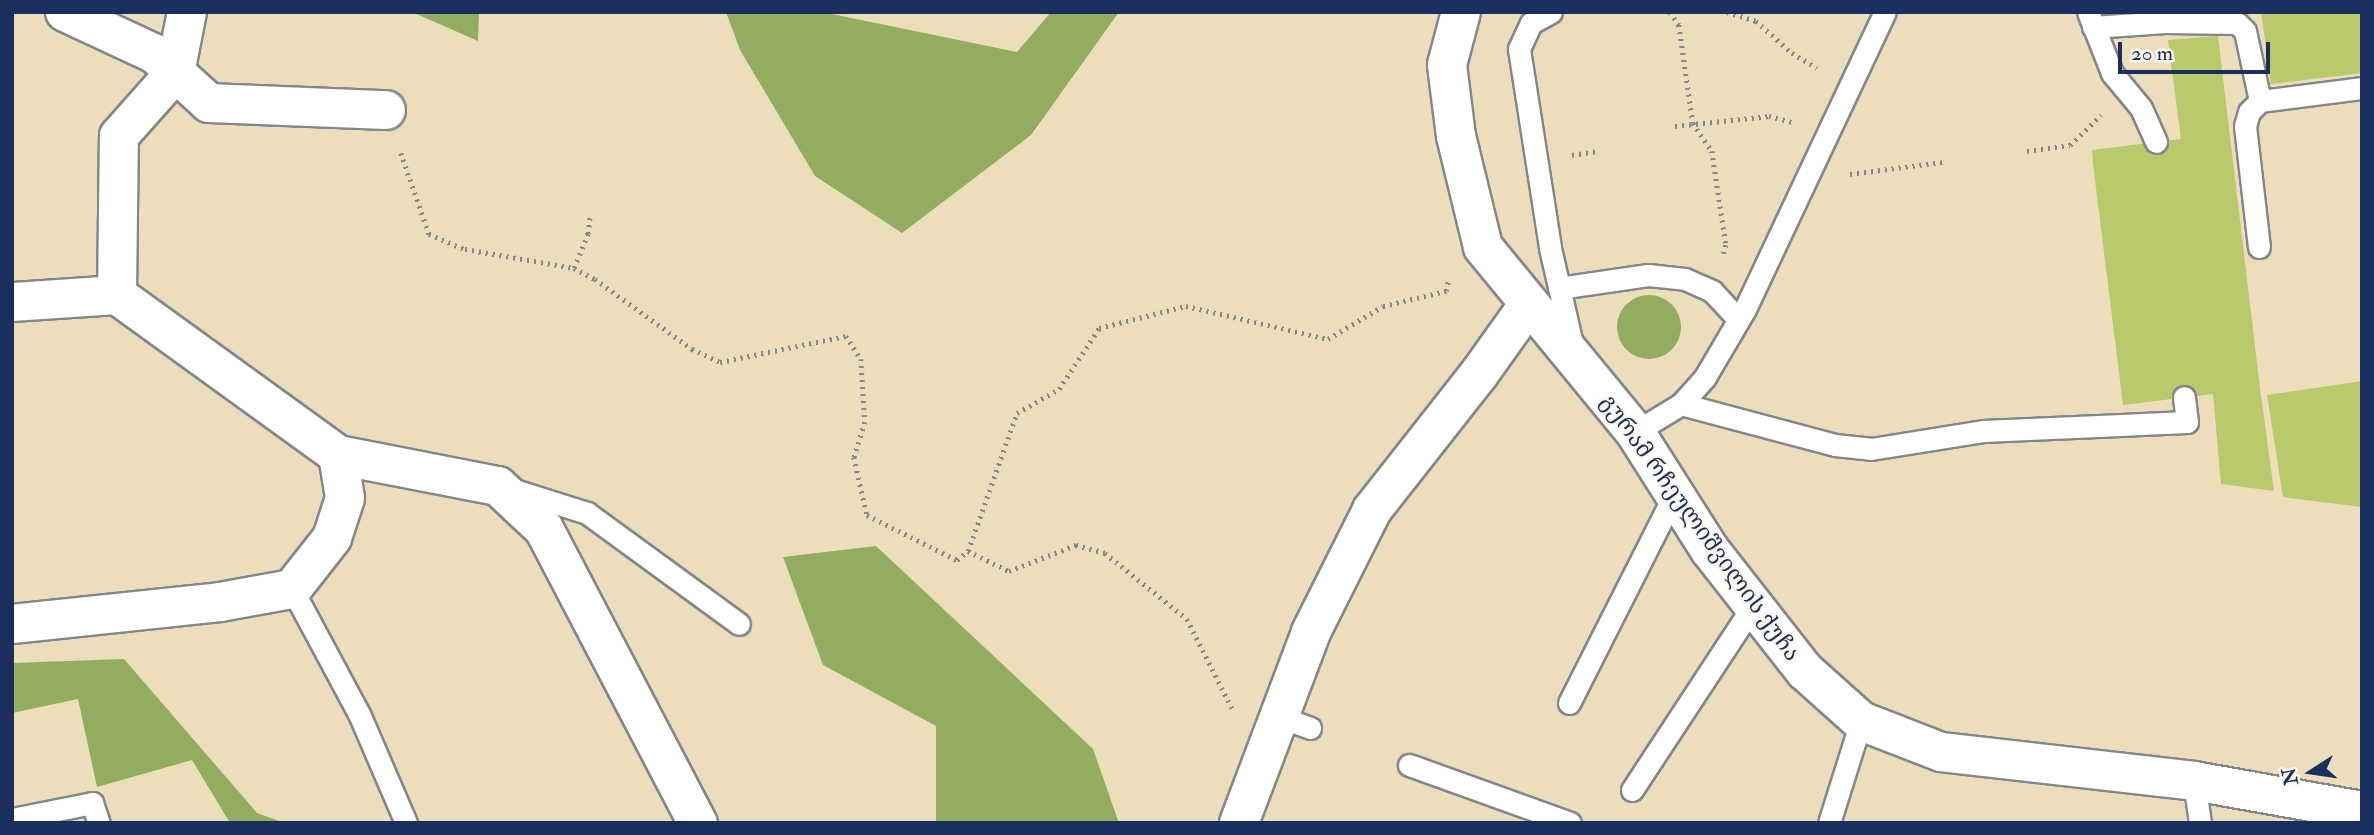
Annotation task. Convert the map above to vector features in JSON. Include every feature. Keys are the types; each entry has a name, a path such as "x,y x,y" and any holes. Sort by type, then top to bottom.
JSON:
{"street":[{"path":"65,12 155,54 209,103 386,110"},
{"path":"117,295 119,136 175,73 187,12"},
{"name":"გურამ რჩეულიშვილის ქუჩა","path":"1461,12 1447,65 1456,136 1483,247 1544,296 1576,360 1635,432 1710,550 1805,671 1861,721 1941,752 2194,781 2362,811"},
{"path":"12,302 117,295 338,455 498,486 544,529 698,823"},
{"path":"1239,823 1295,722 1311,632 1372,510 1544,296"},
{"path":"12,624 220,602 292,589 332,538 345,498 338,455"}],"lane":[{"path":"1551,12 1531,23 1519,49 1550,248 1544,296 1648,275 1685,279 1712,291 1738,319"},
{"path":"1635,432 1681,404 1705,377 1738,319 1807,180 1885,12"},
{"path":"2156,142 2141,108 2112,73 2090,19 2237,23 2245,31 2260,101"},
{"path":"2259,247 2245,126 2249,111 2260,101 2362,88"},
{"path":"1681,404 1835,445 1871,449 1983,431 2187,422 2184,397"},
{"path":"498,486 587,513 739,624"},
{"path":"1569,704 1675,493"},
{"path":"292,589 360,716 406,823"},
{"path":"1632,790 1752,606"},
{"path":"1829,823 1861,721"},
{"path":"1409,765 1570,823"},
{"path":"2194,781 2200,823"},
{"path":"12,819 92,803 99,823"}],"path":[{"path":"1670,12 1679,25 1693,123 1712,151 1726,245 1712,291"},
{"path":"1727,12 1756,21 1793,53"},
{"path":"2028,151 2070,145 2126,90"},
{"path":"386,110 429,234 465,249 574,268 594,279 692,349 720,362 846,336 861,359 865,422 854,457 867,515 957,560 968,551 1017,413 1059,389 1099,328 1186,306 1328,339 1383,306 1446,291 1451,266"},
{"path":"1675,126 1769,116"},
{"path":"1807,180 1943,162"},
{"path":"574,268 588,234 590,215"},
{"path":"968,551 1009,571 1076,545 1105,553 1187,619 1235,714"}],"green space":[{"path":"412,12 479,12 478,41"},
{"path":"726,12 822,12 1017,52 1051,12 1119,12 1031,135 902,233 815,176 740,50"},
{"path":"2261,12 2362,12 2362,73 2271,84"},
{"path":"2218,36 2274,491 2221,484 2213,394 2123,405 2093,164 2092,150 2181,139 2168,40"},
{"path":"1649,295 1661,297 1672,304 1679,315 1679,339 1672,350 1661,357 1649,359 1637,357 1626,350 1619,339 1617,327 1619,315 1626,304 1637,297"},
{"path":"2362,381 2362,507 2283,497 2267,395"},
{"path":"876,546 1093,749 1119,823 936,823 936,726 823,665 783,557"},
{"path":"124,659 257,813 285,823 230,823 192,760 97,787 78,699 12,713 12,663"}]}
